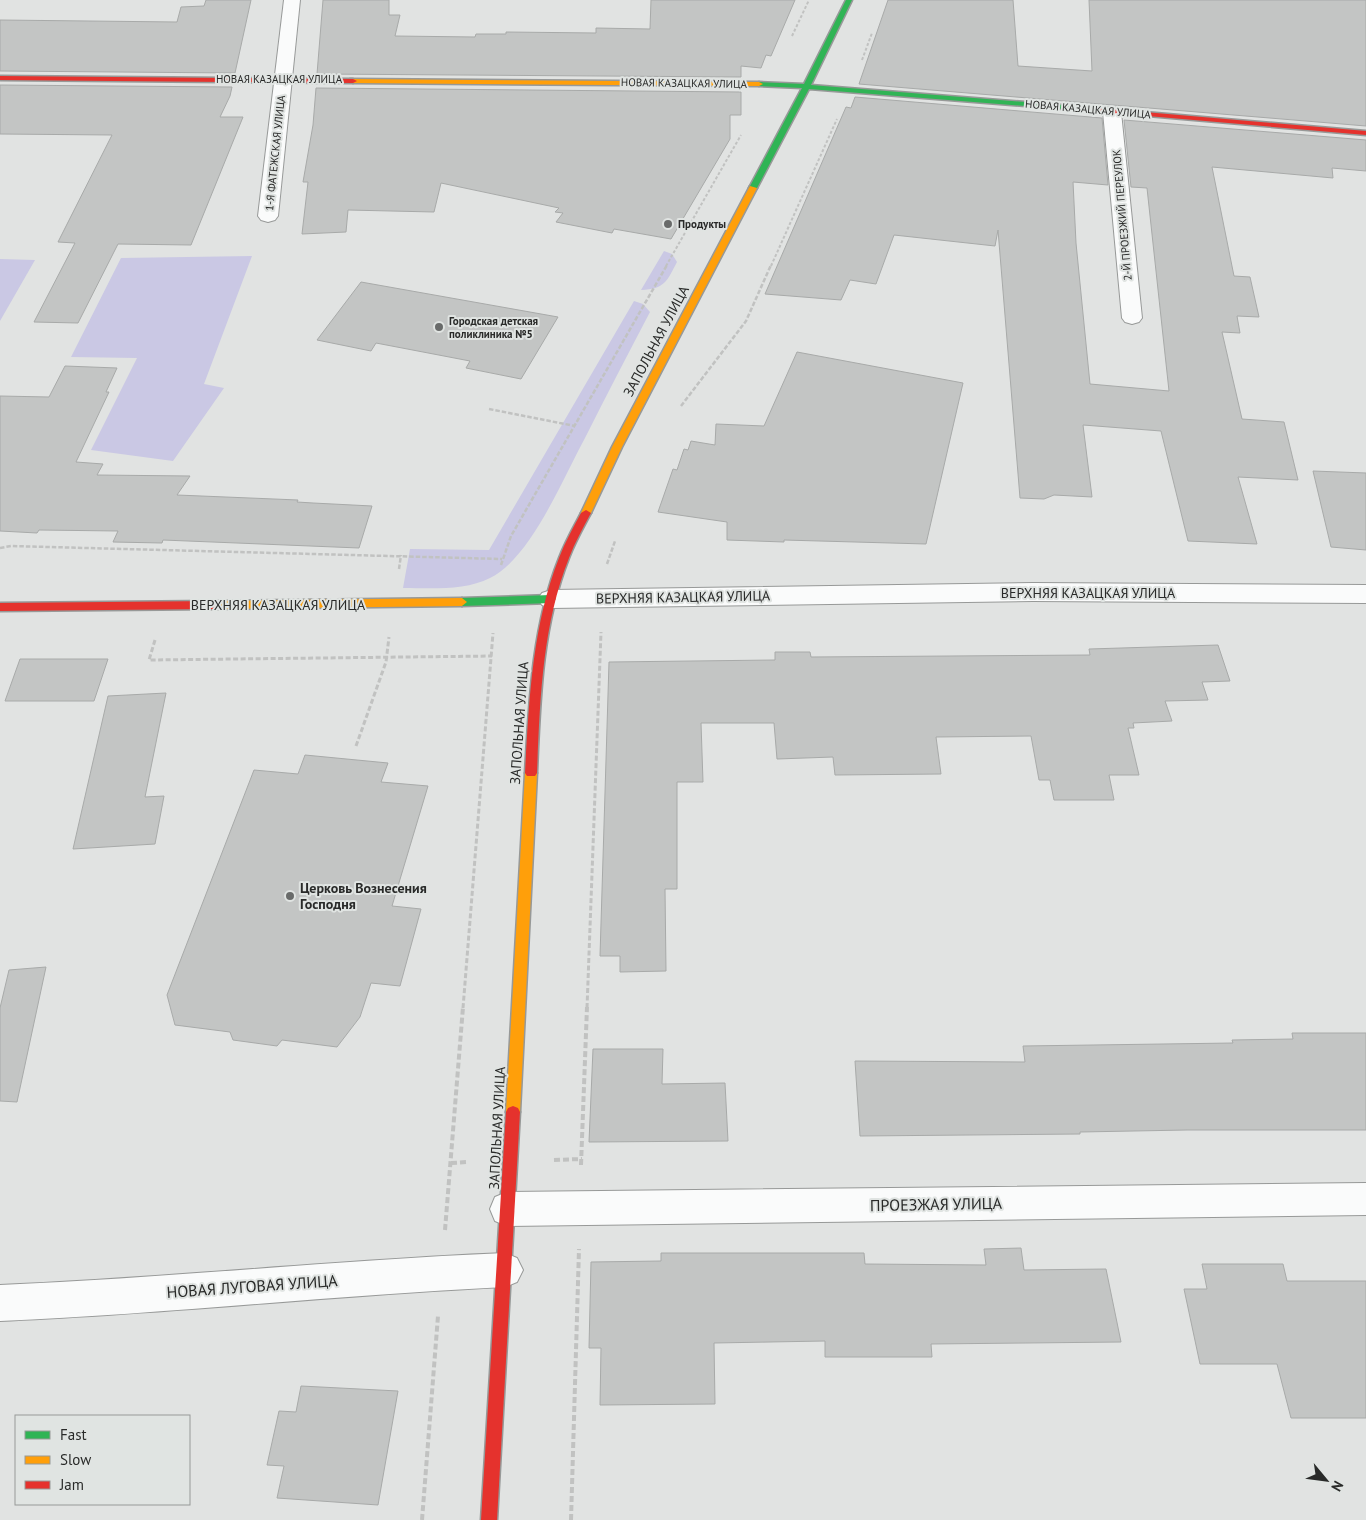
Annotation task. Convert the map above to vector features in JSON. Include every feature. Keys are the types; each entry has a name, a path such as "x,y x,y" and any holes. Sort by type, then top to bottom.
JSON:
{"street":[{"name":"1-Я ФАТЕЖСКАЯ УЛИЦА","path":"268,216 292,0"},
{"name":"ЗАПОЛЬНАЯ УЛИЦА","path":"489,1520 505,1270 535,687 541,640 561,564 618,447 808,86 849,0"},
{"name":"НОВАЯ КАЗАЦКАЯ УЛИЦА","path":"0,78 284,79 808,86 1366,134"},
{"name":"2-Й ПРОЕЗЖИЙ ПЕРЕУЛОК","path":"1112,112 1132,318"},
{"name":"ВЕРХНЯЯ КАЗАЦКАЯ УЛИЦА","path":"0,607 392,604 551,599 1032,592 1366,594"},
{"name":"ПРОЕЗЖАЯ УЛИЦА","path":"507,1208 1366,1199"},
{"name":"НОВАЯ ЛУГОВАЯ УЛИЦА","path":"0,1303 64,1301 442,1272 505,1270"}],"path":[{"path":"678,410 746,321 851,89 874,28"},
{"path":"490,409 574,426"},
{"path":"571,1520 580,1208 602,599 607,560 618,533"},
{"path":"0,548 11,546 502,559"},
{"path":"356,746 386,656 392,604 401,555"},
{"path":"146,640 155,640 149,660 492,656"}],"shaded area":[{"path":"664,251 672,254 677,262 671,274 660,286 641,290"},
{"path":"252,256 204,384 224,388 173,461 91,450 137,358 71,357 121,258"},
{"path":"0,259 35,260 0,321"},
{"path":"634,301 643,304 650,312 545,516 519,553 505,568 480,582 447,588 403,588 410,549 489,550"}],"building":[{"path":"206,0 251,0 235,73 0,71 0,20 177,22 181,7 204,6"},
{"path":"323,0 389,0 389,15 400,15 395,36 475,37 476,34 506,34 506,32 596,33 596,28 650,29 651,0 795,0 771,56 766,55 761,68 741,66 741,77 317,74"},
{"path":"888,0 1013,0 1018,66 1092,71 1089,0 1366,0 1366,126 859,84"},
{"path":"0,85 232,87 220,117 243,117 191,245 118,244 78,323 34,322 75,243 58,242 112,135 0,134"},
{"path":"316,88 741,92 741,115 730,115 730,139 671,239 614,229 612,233 556,222 563,213 555,212 559,208 441,183 434,212 348,210 346,232 302,234 308,182 303,182 313,125"},
{"path":"855,97 1102,118 1108,185 1073,182 1076,243 1090,384 1169,391 1147,188 1131,187 1124,120 1366,140 1366,171 1332,168 1333,178 1212,167 1234,276 1250,277 1259,317 1237,316 1240,333 1222,332 1242,419 1284,422 1298,480 1238,477 1257,544 1188,541 1161,431 1083,425 1092,497 1054,495 1044,499 1020,498 998,230 995,246 894,235 876,284 850,280 841,300 765,294 846,107 851,108"},
{"name":"Городская детская поликлиника №5","path":"361,282 558,317 521,379 466,368 470,361 376,343 371,351 317,340"},
{"path":"797,352 963,383 926,544 727,540 727,522 658,512 673,469 677,470 684,449 688,450 691,441 715,445 716,424 764,426"},
{"path":"65,366 117,368 106,392 109,392 76,462 103,464 97,475 190,476 177,495 298,500 297,502 372,506 359,548 163,540 162,543 113,542 118,531 39,530 37,533 0,531 0,396 49,397"},
{"path":"1313,471 1366,473 1366,550 1331,547"},
{"path":"1218,645 1230,681 1202,682 1208,700 1165,701 1172,721 1133,723 1134,728 1128,728 1139,775 1109,775 1114,800 1054,800 1050,780 1039,780 1031,736 936,737 941,774 835,775 833,757 777,759 774,723 701,723 703,782 677,782 677,889 665,889 666,971 620,972 620,956 600,956 609,662 775,660 775,652 810,652 811,657 1090,655 1089,649"},
{"path":"20,659 108,659 94,701 5,701"},
{"path":"166,693 145,797 164,796 155,844 73,849 108,696"},
{"name":"Церковь Вознесения Господня","path":"305,755 388,763 381,782 428,786 392,906 421,909 400,986 371,983 360,1017 337,1047 282,1040 277,1046 233,1040 230,1032 175,1025 167,995 254,770 298,774"},
{"path":"46,967 17,1102 0,1101 0,1008 9,970"},
{"path":"1292,1033 1366,1033 1366,1130 1187,1130 1080,1132 1080,1134 860,1136 855,1061 1025,1062 1023,1046 1233,1043 1232,1040 1293,1039"},
{"path":"593,1049 663,1049 662,1084 725,1083 728,1141 589,1142"},
{"path":"1021,1248 1024,1270 1106,1269 1121,1342 931,1344 932,1357 825,1357 825,1341 714,1343 715,1404 600,1405 601,1348 589,1348 591,1262 661,1261 661,1253 864,1253 865,1264 986,1265 984,1249"},
{"path":"1202,1264 1283,1264 1287,1281 1366,1281 1366,1418 1291,1418 1277,1364 1200,1364 1184,1289 1207,1289"},
{"path":"301,1386 398,1391 378,1505 277,1498 284,1466 267,1465 279,1411 296,1412"}],"traffic: fast":[{"path":"753,188 807,86 849,0"},
{"path":"759,84 851,89 1101,110"},
{"path":"462,602 551,599"}],"traffic: slow":[{"path":"353,81 759,84"},
{"path":"586,513 617,447 753,188"},
{"path":"214,605 462,602"},
{"path":"513,1112 531,773"}],"traffic: jam":[{"path":"0,78 353,81"},
{"path":"1101,110 1366,133"},
{"path":"531,773 535,694 547,616 563,558 586,513"},
{"path":"0,607 214,605"},
{"path":"489,1520 513,1112"}],"place":[{"name":"Продукты","path":"668,224"},
{"name":"Городская детская поликлиника №5","path":"439,327"},
{"name":"Церковь Вознесения Господня","path":"290,896"}]}
